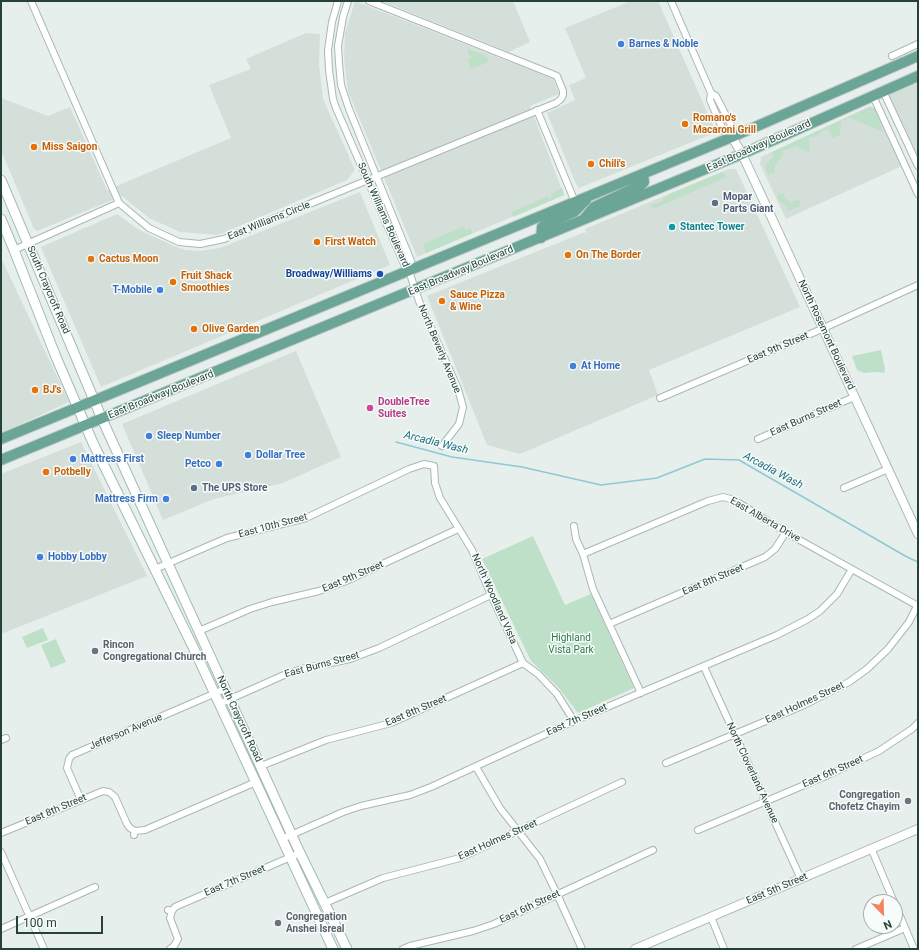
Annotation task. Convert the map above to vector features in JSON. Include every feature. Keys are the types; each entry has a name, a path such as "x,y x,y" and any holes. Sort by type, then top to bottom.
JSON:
{"main road":[{"name":"East Broadway Boulevard","path":"1,439 591,196 732,137 918,56"},
{"name":"East Broadway Boulevard","path":"1,460 742,154 918,76"},
{"path":"584,220 594,207 641,185 644,182 643,174"},
{"name":"South Craycroft Road","path":"1,180 94,400"},
{"path":"541,238 542,227 574,212 591,196"},
{"name":"South Craycroft Road","path":"1,220 56,357 78,406"},
{"name":"North Craycroft Road","path":"94,400 200,631 229,700 300,853 347,949"},
{"name":"North Craycroft Road","path":"78,406 114,486 214,693 333,949"}],"street":[{"name":"East Williams Circle","path":"30,1 119,203 149,228 179,242 200,244 224,239 559,101 564,95 557,76 369,1"},
{"name":"South Williams Boulevard","path":"338,1 332,22 328,50 333,99 408,272"},
{"name":"South Williams Boulevard","path":"348,1 343,17 338,46 341,85 348,109 411,261 408,272"},
{"path":"671,1 711,93 710,100 724,130 732,137"},
{"path":"892,56 918,44"},
{"path":"883,91 918,166"},
{"path":"873,96 918,194"},
{"path":"537,110 575,202"},
{"name":"North Rosemont Boulevard","path":"732,137 742,154 822,329 917,529"},
{"path":"14,250 119,203"},
{"name":"North Beverly Avenue","path":"408,272 458,389 463,407 459,424 442,446"},
{"name":"East 9th Street","path":"660,398 822,329 918,285"},
{"name":"East Burns Street","path":"758,439 854,396"},
{"name":"East 10th Street","path":"155,569 227,538 306,518 409,469 424,464 434,466"},
{"name":"North Woodland Vista","path":"434,466 435,483 440,498 472,550 523,663 538,674 556,694 574,721"},
{"path":"844,488 888,469"},
{"name":"East Alberta Drive","path":"583,554 707,501 723,497 734,500 786,532 918,606"},
{"path":"574,526 576,539 583,554 593,589 641,692"},
{"name":"East 9th Street","path":"200,631 250,609 272,602 319,591 346,581 458,528"},
{"name":"East 8th Street","path":"609,624 765,557 775,549 786,532"},
{"name":"East 7th Street","path":"282,839 343,812 361,806 410,795 431,788 574,721 777,635 815,614 837,594 852,569"},
{"name":"East Burns Street","path":"219,704 284,675 302,669 350,659 378,648 491,595"},
{"name":"East Holmes Street","path":"666,763 811,702 840,687 874,664 909,622 918,606"},
{"name":"East 8th Street","path":"260,766 326,740 391,724 523,663"},
{"name":"North Cloverland Avenue","path":"704,667 801,879"},
{"name":"Jefferson Avenue","path":"81,800 67,768 69,759 72,755 225,689"},
{"name":"East 6th Street","path":"698,830 879,752 912,729 918,723"},
{"path":"476,767 500,808 540,859 582,949"},
{"name":"East 8th Street","path":"1,833 103,792 111,794 117,800 127,824 135,833 256,782"},
{"name":"East Holmes Street","path":"325,903 383,878 460,858 622,782"},
{"name":"East 5th Street","path":"635,949 918,829"},
{"path":"871,848 890,894"},
{"name":"East 6th Street","path":"403,949 494,924 653,850"},
{"path":"1,852 44,949"},
{"name":"East 7th Street","path":"170,949 177,942 178,936 170,918 170,910 184,902 300,853"},
{"path":"1,929 95,887"},
{"path":"710,917 724,949"},
{"path":"903,923 914,949"},
{"path":"856,949 905,928"}],"shaded area":[{"path":"355,1 553,79 559,94 530,106 564,195 417,257 348,91 344,58 345,33"},
{"path":"382,1 513,1 530,42 509,52"},
{"path":"631,1 658,1 715,130 714,133 579,188 547,113 575,100 569,85 586,78 565,28"},
{"path":"306,33 320,34 319,64 323,99 355,170 347,180 218,235 180,232 149,218 122,196 37,231 34,229 1,150 1,98 48,116 70,107 107,190 231,138 209,85 251,69 246,59"},
{"path":"918,82 918,162 887,96"},
{"path":"870,106 876,110 902,166 786,219 760,164 761,157"},
{"path":"729,169 736,169 800,307 649,370 658,395 520,454 487,445 427,296 585,232 588,235 585,229"},
{"path":"360,192 390,265 101,387 41,247 117,214 139,230 185,250 200,251 220,248"},
{"path":"3,262 69,402 1,433 1,263"},
{"path":"296,351 341,457 283,483 214,499 163,520 122,424"},
{"path":"81,442 147,576 1,634 1,474"}],"green space":[{"path":"468,49 487,56 489,62 471,69 467,60 471,58 467,51"},
{"path":"870,107 875,108 883,132 850,118 841,121 840,135 833,138 828,129 823,130 817,136 809,138 810,150 807,152 796,146 782,151 783,156 775,165 775,172 768,175 765,166 773,157 772,152"},
{"path":"722,172 727,177 653,209 651,205 661,202 667,195"},
{"path":"562,188 564,195 513,217 512,212 548,196 549,199 552,198 551,195 554,192"},
{"path":"779,193 784,194 784,197 791,203 796,200 800,201 800,206 788,211 785,205 779,201 777,197"},
{"path":"464,226 466,230 470,228 473,233 426,253 423,244"},
{"path":"881,350 885,369 884,373 864,373 857,370 852,356"},
{"name":"Highland Vista Park","path":"533,536 565,605 591,594 634,688 578,713 558,687 531,661 482,559"},
{"path":"43,628 48,640 27,648 22,637"},
{"path":"56,640 66,662 51,668 41,645"}],"waterway":[{"name":"Arcadia Wash","path":"396,442 452,457 522,467 601,485 657,478 705,459 739,460 918,562"}],"place":[{"name":"Barnes & Noble","path":"621,44"},
{"name":"Romano's Macaroni Grill","path":"685,124"},
{"name":"Miss Saigon","path":"34,147"},
{"name":"Chili's","path":"591,164"},
{"name":"Mopar Parts Giant","path":"715,203"},
{"name":"Stantec Tower","path":"672,227"},
{"name":"First Watch","path":"317,242"},
{"name":"On The Border","path":"568,255"},
{"name":"Cactus Moon","path":"91,259"},
{"name":"Broadway/Williams","path":"380,274"},
{"name":"Fruit Shack Smoothies","path":"173,282"},
{"name":"T-Mobile","path":"160,290"},
{"name":"Sauce Pizza & Wine","path":"442,301"},
{"name":"Olive Garden","path":"194,329"},
{"name":"At Home","path":"573,366"},
{"name":"BJ's","path":"35,390"},
{"name":"DoubleTree Suites","path":"370,408"},
{"name":"Sleep Number","path":"149,436"},
{"name":"Dollar Tree","path":"248,455"},
{"name":"Mattress First","path":"73,459"},
{"name":"Petco","path":"219,464"},
{"name":"Potbelly","path":"46,472"},
{"name":"The UPS Store","path":"194,488"},
{"name":"Mattress Firm","path":"166,499"},
{"name":"Hobby Lobby","path":"40,557"},
{"name":"Rincon Congregational Church","path":"95,651"},
{"name":"Congregation Chofetz Chayim","path":"908,801"},
{"name":"Congregation Anshei Isreal","path":"278,923"}]}
